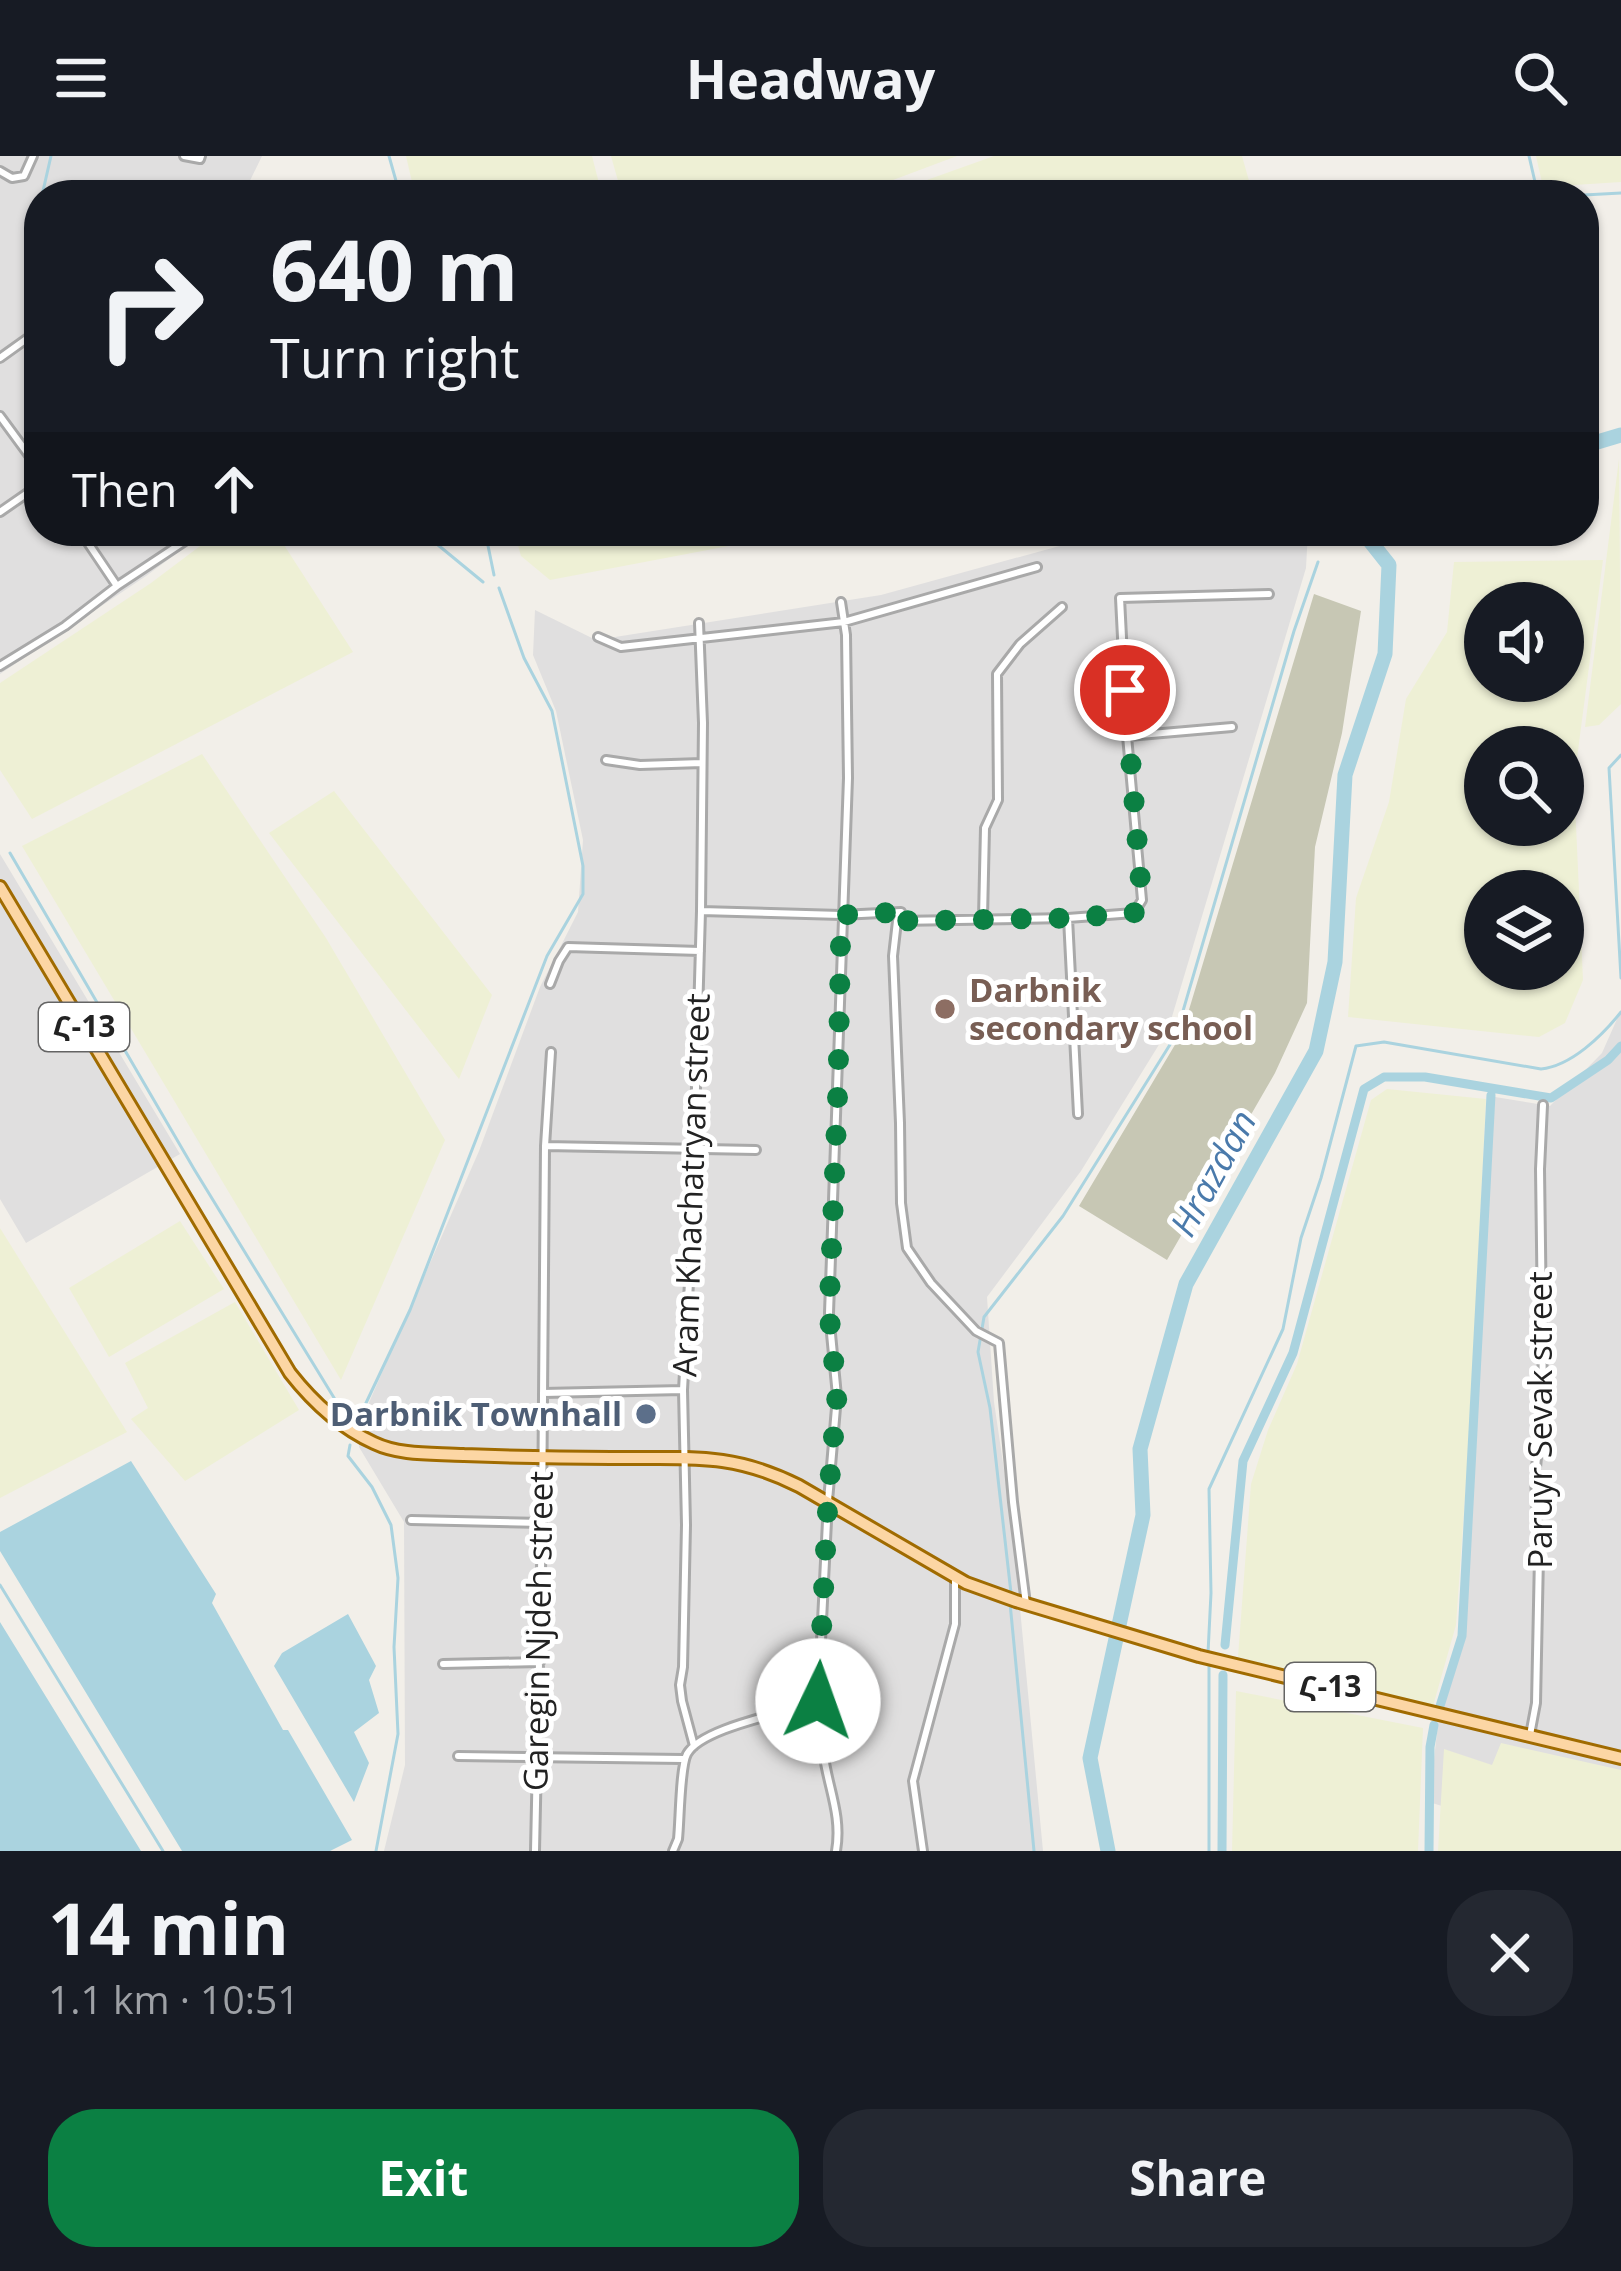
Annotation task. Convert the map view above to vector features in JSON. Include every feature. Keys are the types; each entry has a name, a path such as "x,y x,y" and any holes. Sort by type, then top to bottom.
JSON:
{"main road":[{"name":"Հ-13","path":"0,887 290,1373 323,1409 376,1445 403,1451 541,1458 723,1459 758,1467 828,1501 955,1577 1000,1596 1198,1656 1621,1758"}],"street":[{"path":"0,170 18,178 28,171 33,156"},
{"path":"184,156 200,158"},
{"path":"0,416 24,449"},
{"path":"90,546 117,586"},
{"path":"0,666 177,546"},
{"path":"598,637 621,647 844,622 1037,567"},
{"path":"896,921 1134,913 1142,900 1120,598 1268,594"},
{"path":"836,1851 838,1815 818,1701 837,1396 829,1312 848,778 841,602"},
{"path":"983,918 985,828 998,800 997,674 1020,644 1062,607"},
{"name":"Aram Khachatryan street","path":"694,1746 680,1685 685,1549 683,1390 701,911 704,724 699,623"},
{"path":"1127,736 1232,727"},
{"path":"606,760 640,765 702,763"},
{"path":"701,911 901,912 892,956 901,1203 907,1248 976,1330 999,1343 1021,1603"},
{"path":"1068,918 1078,1114"},
{"path":"550,984 568,947 700,951"},
{"name":"Garegin Njdeh street","path":"535,1851 545,1146 551,1052"},
{"name":"Paruyr Sevak street","path":"1530,1735 1537,1703 1535,1478 1543,1396 1543,1105"},
{"path":"545,1146 756,1150"},
{"path":"543,1393 683,1390"},
{"path":"411,1520 542,1522"},
{"path":"923,1851 913,1781 955,1624 955,1577"},
{"path":"443,1664 540,1662"},
{"path":"673,1851 678,1839 683,1759 694,1746 734,1726 818,1701"},
{"path":"458,1756 683,1759"}],"shaded area":[{"path":"0,156 262,156 250,180 24,180 24,546 187,546 0,674"},
{"path":"406,156 592,156 598,180 412,180"},
{"path":"611,156 957,156 893,180 618,180"},
{"path":"994,156 1242,156 1249,180 927,180"},
{"path":"1536,156 1621,156 1621,182 1541,180"},
{"path":"1619,459 1621,704 1599,725 1585,727"},
{"path":"200,546 285,546 353,652 32,819 0,770 0,683"},
{"path":"518,546 729,546 550,580 521,556"},
{"path":"1059,546 1307,546 1306,568 1168,1030 1081,1171 987,1297 1043,1851 384,1851 405,1765 404,1522 359,1447 360,1423 479,1151 540,987 578,912 583,840 556,711 533,655 535,610 596,640 881,595"},
{"path":"1603,560 1581,726 1464,726 1464,846 1577,846 1578,870 1464,870 1464,990 1579,990 1565,1023 1539,1037 1348,1017 1356,898 1389,802 1406,699 1447,632 1454,562"},
{"path":"1314,594 1361,611 1342,733 1315,847 1307,1003 1275,1073 1167,1260 1079,1206 1182,1033"},
{"path":"202,754 326,938 445,1140 341,1380 22,846"},
{"path":"334,791 492,995 459,1079 269,833"},
{"path":"0,854 180,1154 26,1243 0,1199"},
{"path":"1621,1010 1621,1851 1588,1851 1429,1802 1440,1707 1465,1635 1495,1097 1550,1106 1602,1053"},
{"path":"1387,1089 1486,1099 1456,1625 1433,1706 1238,1657 1251,1484 1297,1364 1371,1100"},
{"path":"180,1221 224,1289 109,1357 69,1288"},
{"path":"0,1228 127,1432 0,1498"},
{"path":"235,1302 299,1410 185,1481 131,1419 148,1408 125,1363"},
{"path":"1236,1691 1423,1728 1418,1851 1232,1851"},
{"path":"1501,1743 1621,1770 1621,1851 1438,1851 1444,1749 1492,1765"}],"water":[{"path":"131,1461 216,1594 212,1603 352,1840 330,1851 182,1851 0,1551 0,1532"},
{"path":"348,1614 376,1666 369,1680 379,1713 354,1732 369,1763 354,1802 274,1666 282,1653"},
{"path":"0,1622 141,1851 0,1851"}],"waterway":[{"path":"46,180 51,156"},
{"path":"389,156 396,180"},
{"path":"1529,156 1535,180"},
{"path":"1599,194 1621,193"},
{"name":"Hrazdan","path":"1599,442 1621,435"},
{"path":"439,546 483,582"},
{"path":"488,546 494,575"},
{"name":"Hrazdan","path":"1108,1851 1090,1758 1143,1515 1140,1449 1186,1284 1316,1051 1335,962 1345,775 1385,654 1389,565 1374,546"},
{"path":"1011,1593 990,1408 978,1352 984,1317 1063,1216 1176,1035 1318,562"},
{"path":"357,1422 410,1310 547,956 583,894 583,866 552,711 524,658 499,588"},
{"path":"1621,755 1609,768 1621,978"},
{"path":"10,853 194,1169 342,1406"},
{"path":"1208,1653 1209,1489 1283,1329 1301,1238 1356,1046 1384,1042 1541,1069 1574,1056 1621,1012"},
{"path":"1225,1645 1243,1461 1293,1353 1364,1089 1384,1077 1425,1077 1551,1098 1621,1046"},
{"path":"1440,1706 1462,1636 1491,1095"},
{"path":"350,1445 348,1456 372,1487 391,1525 398,1578 394,1647 398,1734 376,1851"},
{"path":"0,1585 163,1851"},
{"path":"1010,1603 1034,1851"},
{"path":"1209,1662 1209,1851"},
{"path":"1222,1851 1223,1675"},
{"path":"1429,1851 1434,1725"}],"place":[{"name":"Darbnik secondary school","path":"945,1009"},
{"name":"Darbnik Townhall","path":"646,1414"}],"route":[{"path":"818,1701 837,1396 829,1275 841,915 901,912 896,921 1134,913 1142,900 1125,690"}]}
